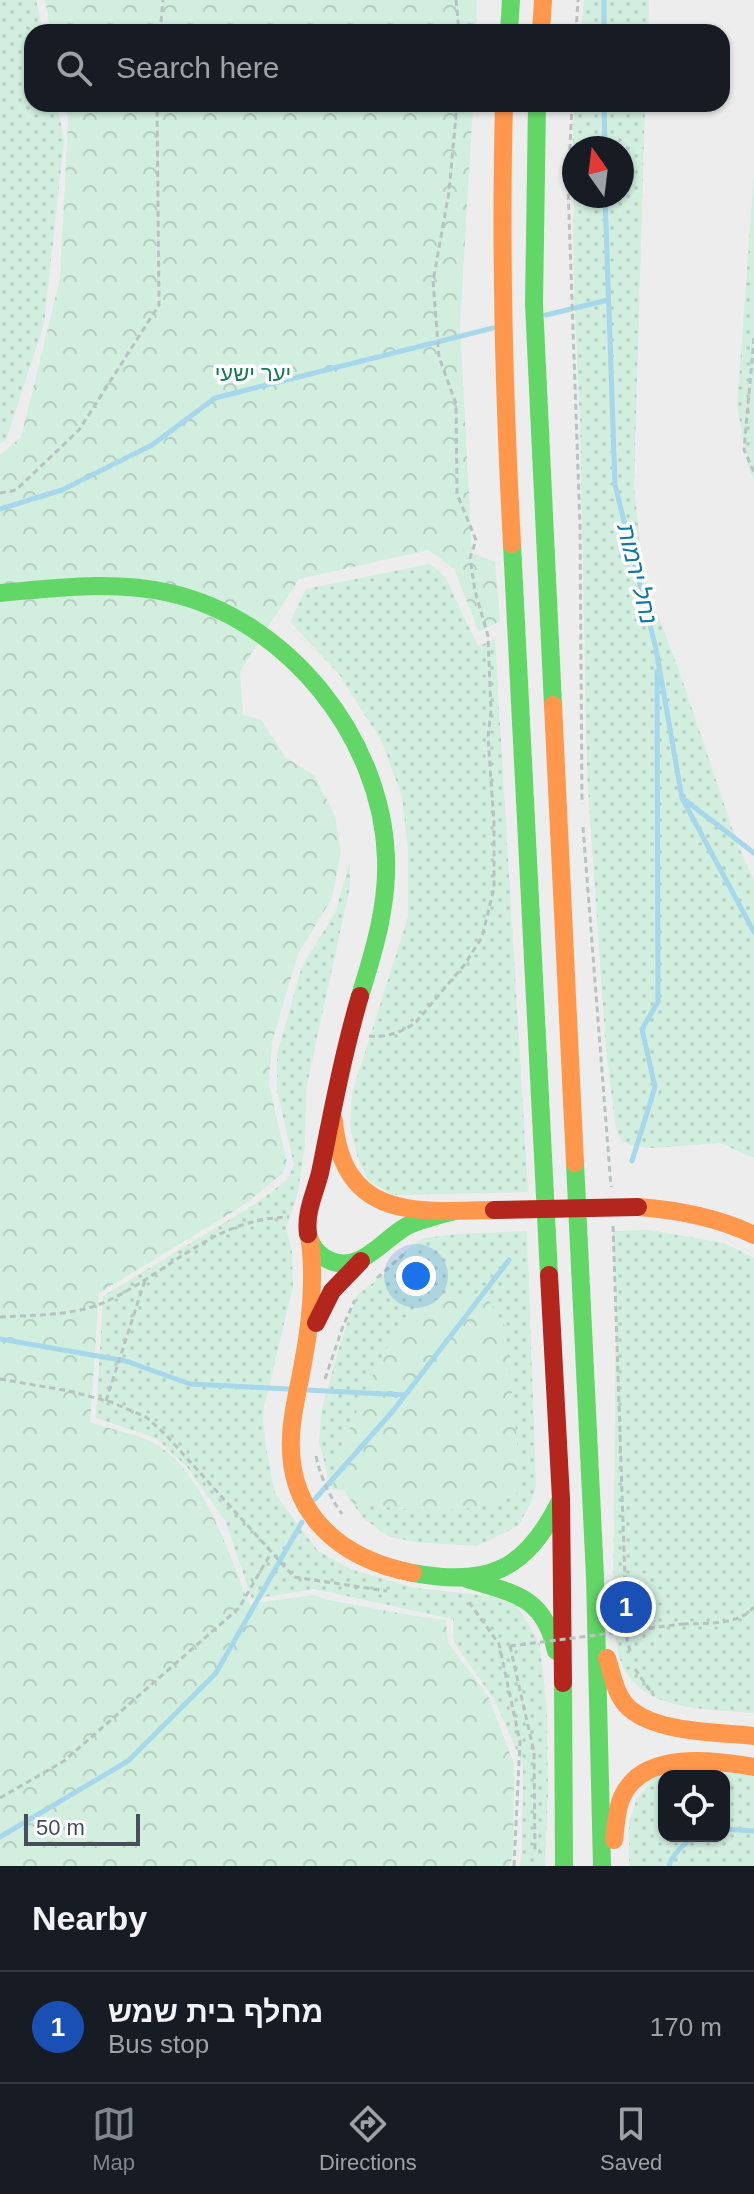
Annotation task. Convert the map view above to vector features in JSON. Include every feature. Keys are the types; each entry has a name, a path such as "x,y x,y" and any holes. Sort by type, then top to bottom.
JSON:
{"main road":[{"path":"510,24 511,0"},
{"path":"542,24 543,0"},
{"path":"504,112 501,237 504,394 561,1499 564,1861"},
{"path":"537,112 534,304 595,1577 602,1866"},
{"path":"0,593 116,586 152,589 190,598 249,626 273,642 301,668 339,718 364,764 381,819 386,858 384,903 349,1034 309,1214 315,1283 307,1343 291,1416 293,1469 310,1512 345,1549 404,1571 441,1577 488,1574 515,1562 546,1528 561,1499"},
{"path":"307,1343 332,1291 372,1254 383,1234 384,1220 380,1207 352,1177 340,1154 334,1131 334,1102"},
{"path":"309,1214 319,1197 345,1187 397,1206 455,1211 664,1208 721,1221 754,1235"},
{"path":"378,1246 407,1226 455,1211"},
{"path":"310,1241 320,1254 331,1261 348,1264 361,1261"},
{"path":"461,1577 514,1594 540,1612 549,1626 563,1688"},
{"path":"595,1577 606,1656 618,1692 627,1707 662,1725 754,1736"},
{"path":"610,1866 617,1815 624,1793 640,1774 664,1764 699,1761 754,1767"}],"path":[{"path":"161,24 163,0"},
{"path":"456,0 458,24"},
{"path":"576,24 578,0"},
{"path":"0,493 16,490 79,430 159,305 157,112"},
{"path":"349,1034 380,1037 407,1030 416,1022 465,964 482,937 494,888 494,823 488,737 491,711 488,636 475,591 470,558 476,540 457,494 456,404 439,357 433,281 449,192 456,112"},
{"path":"572,112 568,187 580,527 582,814 611,1187"},
{"path":"754,338 744,450 754,472"},
{"path":"0,1317 55,1314 101,1304 145,1280 204,1241 248,1222 309,1214"},
{"path":"612,1217 627,1640 631,1655"},
{"path":"370,1283 410,1248"},
{"path":"106,1401 145,1280"},
{"path":"323,1382 343,1326 360,1291"},
{"path":"0,1379 69,1391 146,1417 166,1435 271,1553 239,1608 64,1761 0,1798"},
{"path":"315,1454 328,1494 343,1516"},
{"path":"468,1600 499,1644 520,1742 514,1866"},
{"path":"564,1861 535,1850 534,1752 510,1646 683,1624 716,1623 738,1618 754,1607"},
{"path":"636,1670 656,1698"}],"green space":[{"path":"0,0 36,0 41,24 24,24 24,112 59,112 64,141 44,324 6,440 0,444"},
{"path":"45,0 477,0 476,24 50,24"},
{"path":"584,0 649,0 648,24 582,24"},
{"name":"יער ישעי","path":"66,112 473,112 460,327 472,553 495,562 500,621 479,632 454,569 429,550 299,579 240,671 243,715 262,720 285,757 314,775 335,815 341,852 332,898 298,954 272,1042 269,1085 287,1162 283,1173 244,1205 99,1293 90,1422 148,1440 167,1452 183,1468 211,1512 249,1604 314,1595 446,1620 448,1643 488,1696 514,1764 513,1853 510,1866 0,1866 0,455 21,437 60,279"},
{"path":"574,112 645,112 634,487 644,579 680,673 737,843 754,880 754,1158 720,1143 653,1148 633,1146 622,1141 616,1129 606,1050 587,774 573,208 634,208 634,136 573,136"},
{"path":"754,175 754,479 749,469 737,406"},
{"path":"430,564 445,577 478,646 495,639 528,1192 392,1195 368,1180 357,1156 350,1128 352,1093 408,917 408,850 402,797 383,744 339,674 290,622 306,589"},
{"path":"350,862 350,886 306,1089 305,1145 298,1192 286,1228 292,1252 293,1286 263,1412 275,1494 318,1551 353,1570 415,1588 489,1596 517,1605 540,1645 547,1710 545,1866 520,1866 523,1765 495,1701 454,1642 453,1619 314,1589 252,1599 225,1520 186,1466 156,1438 96,1418 103,1296 255,1204 287,1180 294,1165 277,1090 277,1054 302,966 335,913"},
{"path":"649,1230 724,1243 754,1258 754,1713 691,1707 653,1696 637,1685 625,1670 617,1649 613,1611 616,1315 613,1231"},
{"path":"527,1231 536,1485 531,1502 519,1525 477,1546 390,1537 364,1519 353,1504 404,1509 439,1299 414,1309 396,1332 373,1374 342,1446 331,1489 319,1442 322,1409 357,1295 382,1276 410,1247 425,1238"},
{"path":"484,1293 505,1326 522,1490 503,1501 483,1506 427,1510 353,1504 344,1490 331,1489 342,1446 373,1374 396,1332 414,1309 439,1299"},
{"path":"658,1774 658,1842 730,1842 730,1774 754,1774 754,1866 629,1866 629,1823 636,1801"}],"waterway":[{"name":"נחל ירמות","path":"604,0 604,24"},
{"name":"נחל ירמות","path":"604,112 605,136"},
{"name":"נחל ירמות","path":"605,208 615,485 656,649 682,798 754,932"},
{"path":"546,315 608,300"},
{"path":"0,509 62,490 152,445 215,398 493,328"},
{"path":"632,1161 655,1087 642,1029 658,1002 657,671"},
{"path":"685,800 754,853"},
{"path":"315,1499 393,1411 509,1260"},
{"path":"0,1339 126,1361 190,1384 289,1389"},
{"path":"307,1390 405,1395"},
{"path":"0,1837 128,1761 216,1673 302,1522"},
{"path":"730,1829 754,1831"},
{"path":"669,1866 688,1842"}],"traffic: fast":[{"path":"510,24 511,0"},
{"path":"537,112 534,304 553,705"},
{"path":"512,544 549,1275"},
{"path":"0,593 106,586 170,593 213,607 253,629 289,657 321,691 347,729 367,770 380,813 386,858 382,910 360,996"},
{"path":"575,1163 595,1577 602,1866"},
{"path":"308,1234 322,1256 331,1261 352,1262 362,1259 407,1226 455,1211"},
{"path":"413,1573 463,1577 484,1575 502,1568 519,1558 533,1543 560,1501"},
{"path":"467,1579 513,1594 535,1608 551,1633 556,1651"},
{"path":"563,1683 564,1866"}],"traffic: slow":[{"path":"542,24 543,0"},
{"path":"504,112 504,324 512,544"},
{"path":"553,705 575,1163"},
{"path":"334,1121 340,1153 352,1177 368,1193 411,1209 494,1210"},
{"path":"638,1207 698,1215 754,1235"},
{"path":"310,1241 310,1317 291,1436 292,1464 298,1489 324,1529 342,1544 363,1557 413,1573"},
{"path":"607,1658 619,1695 637,1714 686,1730 754,1736"},
{"path":"614,1840 622,1797 632,1782 646,1772 662,1765 700,1761 754,1767"}],"traffic: jam":[{"path":"308,1234 309,1210 360,996"},
{"path":"494,1210 638,1207"},
{"path":"316,1323 332,1291 361,1261"},
{"path":"549,1275 561,1499 563,1683"}],"place":[{"name":"מחלף בית שמש","path":"626,1607"}]}
